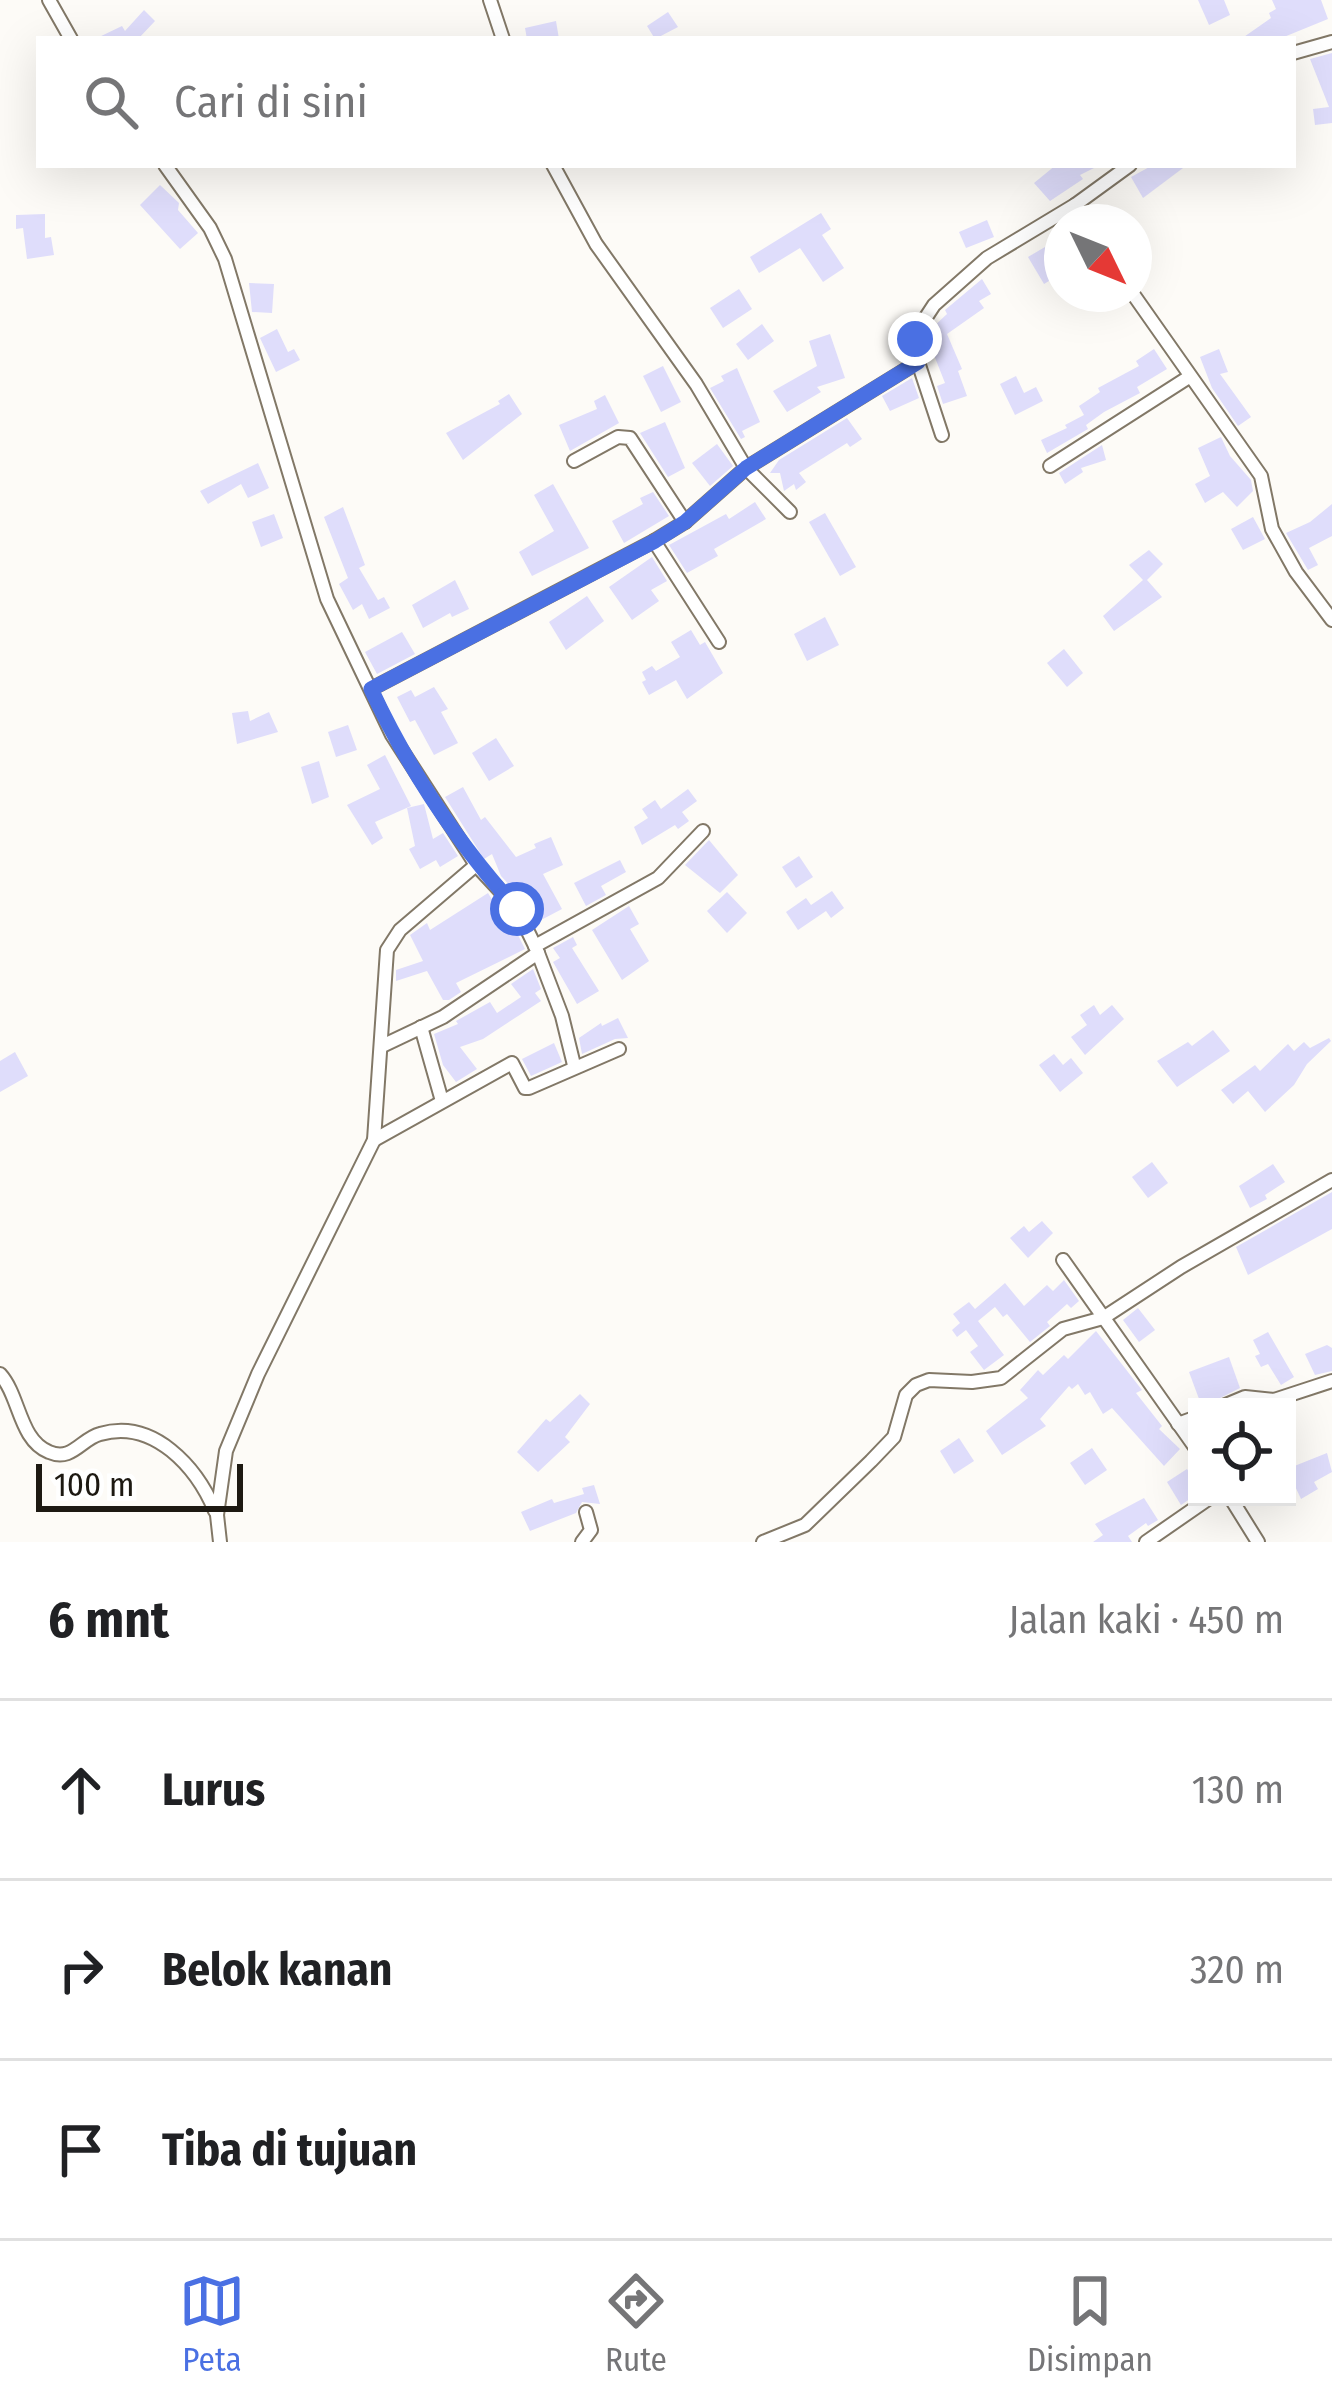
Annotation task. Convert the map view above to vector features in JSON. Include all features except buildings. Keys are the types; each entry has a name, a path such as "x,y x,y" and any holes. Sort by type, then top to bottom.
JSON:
{"street":[{"path":"49,0 69,36"},
{"path":"490,0 502,36"},
{"path":"1296,52 1332,42"},
{"path":"167,168 210,228 225,259 327,599 392,735 476,865 517,909 562,1016 574,1065"},
{"path":"555,168 587,230 696,384 746,468 790,512"},
{"path":"1076,204 1126,168"},
{"path":"942,436 918,362 916,334 934,305 987,258 1044,224"},
{"path":"1145,312 1261,476 1272,529 1296,572 1332,620"},
{"path":"371,689 655,541 685,522 746,468 918,362"},
{"path":"1050,466 1190,377"},
{"path":"574,461 618,437 630,439 685,522"},
{"path":"655,541 719,642"},
{"path":"382,1046 484,991 537,950 658,878 703,830"},
{"path":"220,1542 217,1515 226,1451 258,1374 374,1140 385,976 392,939 476,865"},
{"path":"421,1027 442,1101"},
{"path":"374,1140 512,1063 529,1088 619,1048"},
{"path":"763,1542 805,1525 872,1461 894,1437 905,1395 916,1385 929,1380 995,1380 1063,1329 1103,1318 1332,1180"},
{"path":"1063,1260 1188,1438"},
{"path":"0,1374 11,1387 32,1438 46,1452 76,1451 101,1433 151,1439 190,1464 217,1515"},
{"path":"1280,1398 1332,1381"},
{"path":"1178,1424 1188,1420"},
{"path":"1146,1542 1198,1506"},
{"path":"1236,1506 1258,1542"},
{"path":"582,1542 591,1530 586,1512"}],"route":[{"path":"517,909 476,865 392,735 371,689 685,522 746,468 918,362 915,339"}]}
